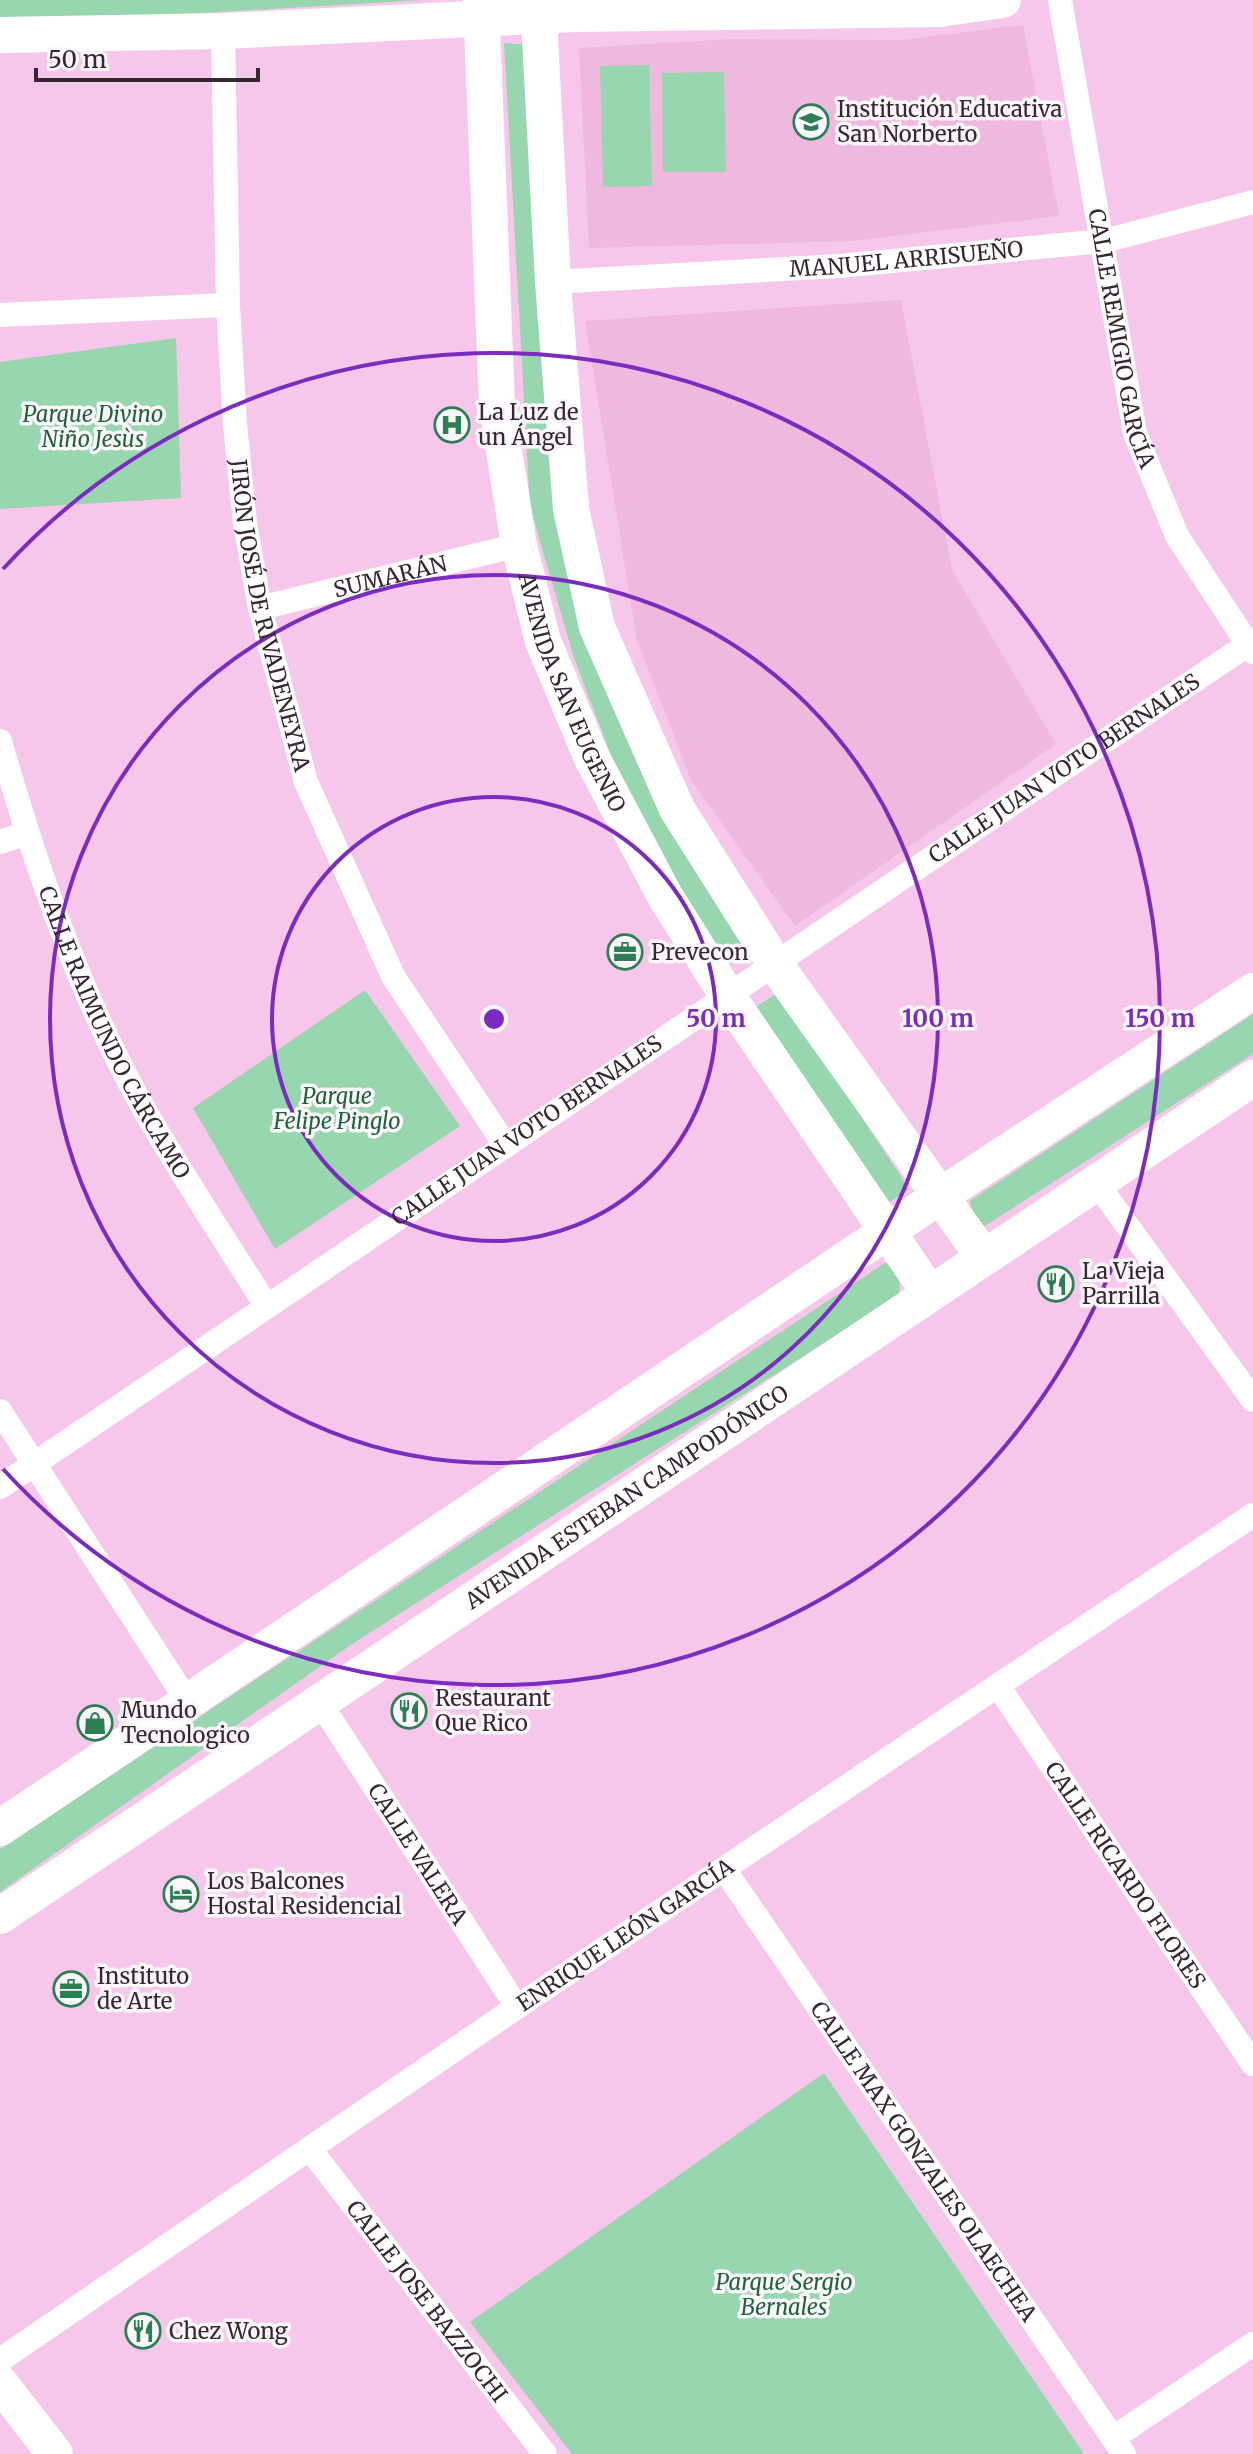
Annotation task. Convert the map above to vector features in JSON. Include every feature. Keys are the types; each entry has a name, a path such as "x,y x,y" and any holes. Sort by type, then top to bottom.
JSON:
{"street":[{"path":"0,35 223,31 481,9 940,9 1003,0"},
{"name":"CALLE REMIGIO GARCÍA","path":"1060,0 1135,433 1177,536 1251,646"},
{"name":"AVENIDA SAN EUGENIO","path":"538,8 553,282 571,509 597,627 677,809 775,964 983,1256"},
{"name":"AVENIDA SAN EUGENIO","path":"481,9 497,406 519,545 543,641 591,756 665,896 727,995 930,1294"},
{"name":"JIRÓN JOSÉ DE RIVADENEYRA","path":"223,31 228,305 245,523 260,608 306,782 393,976 506,1146"},
{"name":"MANUEL ARRISUEÑO","path":"553,282 839,266 1104,241 1253,202"},
{"path":"0,315 228,305"},
{"name":"SUMARÁN","path":"260,608 519,545"},
{"name":"CALLE JUAN VOTO BERNALES","path":"0,1487 727,995 1251,646"},
{"name":"CALLE RAIMUNDO CÁRCAMO","path":"0,741 27,833 79,973 143,1107 266,1305"},
{"path":"0,842 27,833"},
{"path":"0,1828 940,1196 1253,991"},
{"name":"AVENIDA ESTEBAN CAMPODÓNICO","path":"0,1916 1253,1078"},
{"path":"1096,1182 1253,1400"},
{"path":"0,1411 188,1702"},
{"name":"ENRIQUE LEÓN GARCÍA","path":"0,2360 517,2007 1253,1515"},
{"name":"CALLE RICARDO FLORES","path":"998,1686 1253,2064"},
{"name":"CALLE VALERA","path":"319,1701 517,2007"},
{"name":"CALLE MAX GONZALES OLAECHEA","path":"724,1869 1119,2446"},
{"name":"CALLE JOSE BAZZOCHI","path":"310,2149 545,2454"},
{"path":"1119,2446 1253,2344"},
{"path":"0,2383 55,2454"}],"shaded area":[{"name":"Institución Educativa San Norberto","path":"1023,25 1059,216 852,241 589,248 579,48 732,39 902,40"},
{"path":"901,300 952,570 1056,744 795,926 691,780 637,640 585,321"}],"green space":[{"path":"0,0 423,0 0,25"},
{"path":"504,43 528,45 561,539 752,952 725,966 627,797 574,658 530,507"},
{"path":"649,65 652,186 603,187 600,66"},
{"path":"724,72 726,172 663,172 662,73"},
{"name":"Parque Divino Niño Jesùs","path":"176,338 181,498 0,509 0,362"},
{"name":"Parque Felipe Pinglo","path":"365,990 460,1126 275,1249 193,1108"},
{"path":"779,992 909,1189 885,1205 754,1008"},
{"path":"1253,1014 1253,1054 985,1226 973,1221 970,1201"},
{"path":"885,1263 894,1267 900,1278 899,1295 349,1646 0,1892 0,1849"},
{"name":"Parque Sergio Bernales","path":"824,2073 1084,2454 572,2454 470,2322"}],"place":[{"name":"Institución Educativa San Norberto","path":"811,122"},
{"name":"La Luz de un Ángel","path":"452,425"},
{"name":"Prevecon","path":"625,952"},
{"name":"La Vieja Parrilla","path":"1056,1284"},
{"name":"Restaurant Que Rico","path":"409,1711"},
{"name":"Mundo Tecnologico","path":"95,1723"},
{"name":"Los Balcones Hostal Residencial","path":"181,1894"},
{"name":"Instituto de Arte","path":"71,1989"},
{"name":"Chez Wong","path":"143,2331"}]}
